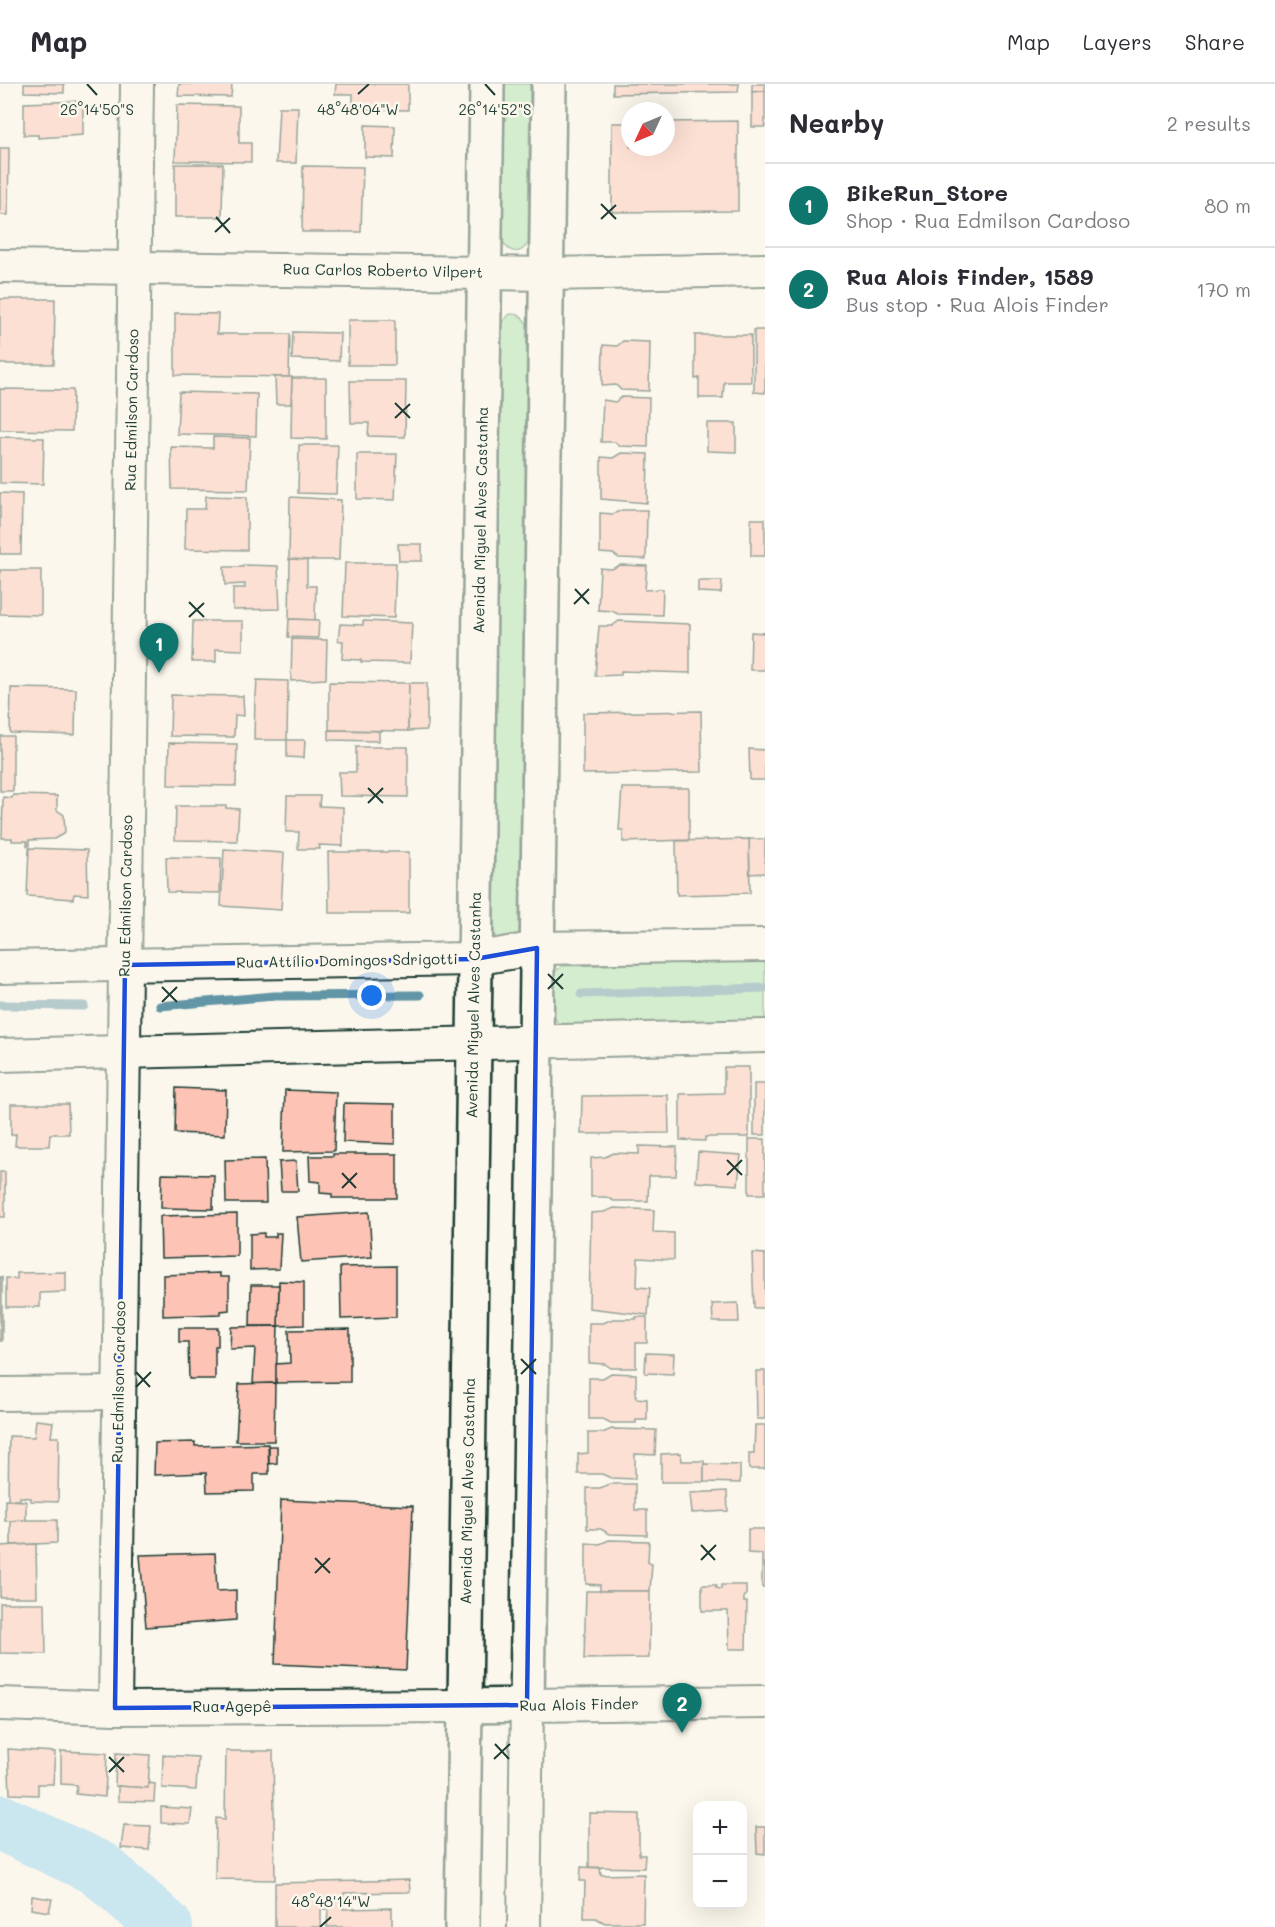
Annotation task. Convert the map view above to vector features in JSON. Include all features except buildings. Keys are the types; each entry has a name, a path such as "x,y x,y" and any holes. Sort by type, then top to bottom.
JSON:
{"street":[{"name":"Rua Edmilson Cardoso","path":"115,1708 136,84"},
{"name":"Avenida Miguel Alves Castanha","path":"462,1927 488,84"},
{"path":"524,1927 549,84"},
{"name":"Rua Carlos Roberto Vilpert","path":"0,266 547,274 765,270"},
{"name":"Rua Attílio Domingos Sdrigotti","path":"0,967 475,959 537,948 765,945"},
{"path":"0,1055 765,1036"},
{"path":"0,1394 119,1393"},
{"name":"Rua Alois Finder","path":"465,1706 765,1702"},
{"name":"Rua Agepê","path":"0,1704 115,1708 465,1706"}],"highlighted area":[{"path":"537,948 527,1705 115,1708 125,965 475,959"}],"green space":[{"path":"505,84 530,84 528,243 522,250 516,252 509,249 503,242"},
{"path":"510,314 520,316 527,324 519,934 515,940 497,940 494,934 501,323"},
{"path":"765,961 765,1025 566,1029 558,1024 554,1016 552,981 555,972 562,966"}],"waterway":[{"path":"581,994 765,988"},
{"path":"160,1006 274,996 420,995"},
{"path":"0,1005 84,1006"},
{"path":"0,1822 100,1869 165,1927"}],"place":[{"name":"BikeRun_Store","path":"159,673"},
{"name":"Rua Alois Finder, 1589","path":"682,1733"}]}
